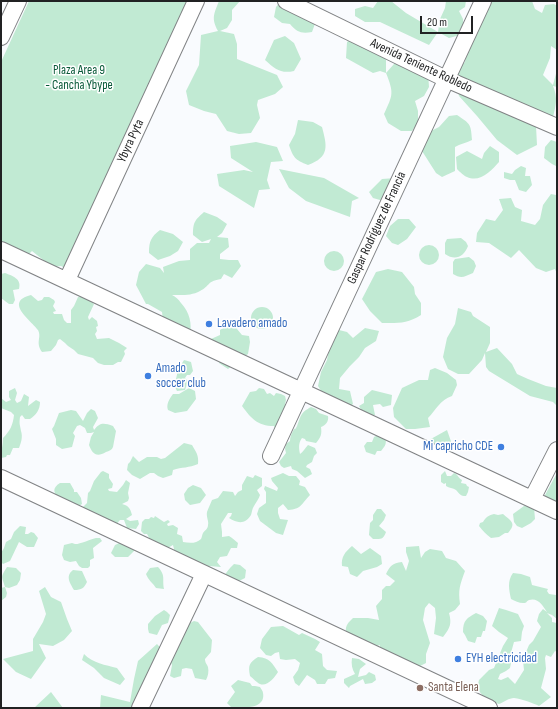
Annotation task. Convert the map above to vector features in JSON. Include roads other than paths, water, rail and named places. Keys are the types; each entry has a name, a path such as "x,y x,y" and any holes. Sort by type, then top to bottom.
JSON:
{"street":[{"path":"1,37 18,1"},
{"name":"Ybyra Pyta","path":"67,280 196,1"},
{"name":"Avenida Teniente Robledo","path":"286,1 446,79 557,127"},
{"name":"Gaspar Rodríguez de Francia","path":"271,456 483,1"},
{"path":"1,250 557,511"},
{"path":"532,499 557,450"},
{"path":"1,478 489,708"},
{"path":"140,708 204,574"}],"place":[{"name":"Lavadero amado","path":"209,324"},
{"name":"Amado soccer club","path":"148,376"},
{"name":"Mi capricho CDE","path":"501,447"},
{"name":"EYH electricidad","path":"458,659"},
{"name":"Santa Elena","path":"420,688"}],"park label":[{"name":"Plaza Area 9 - Cancha Ybype","path":"79,78"}]}
